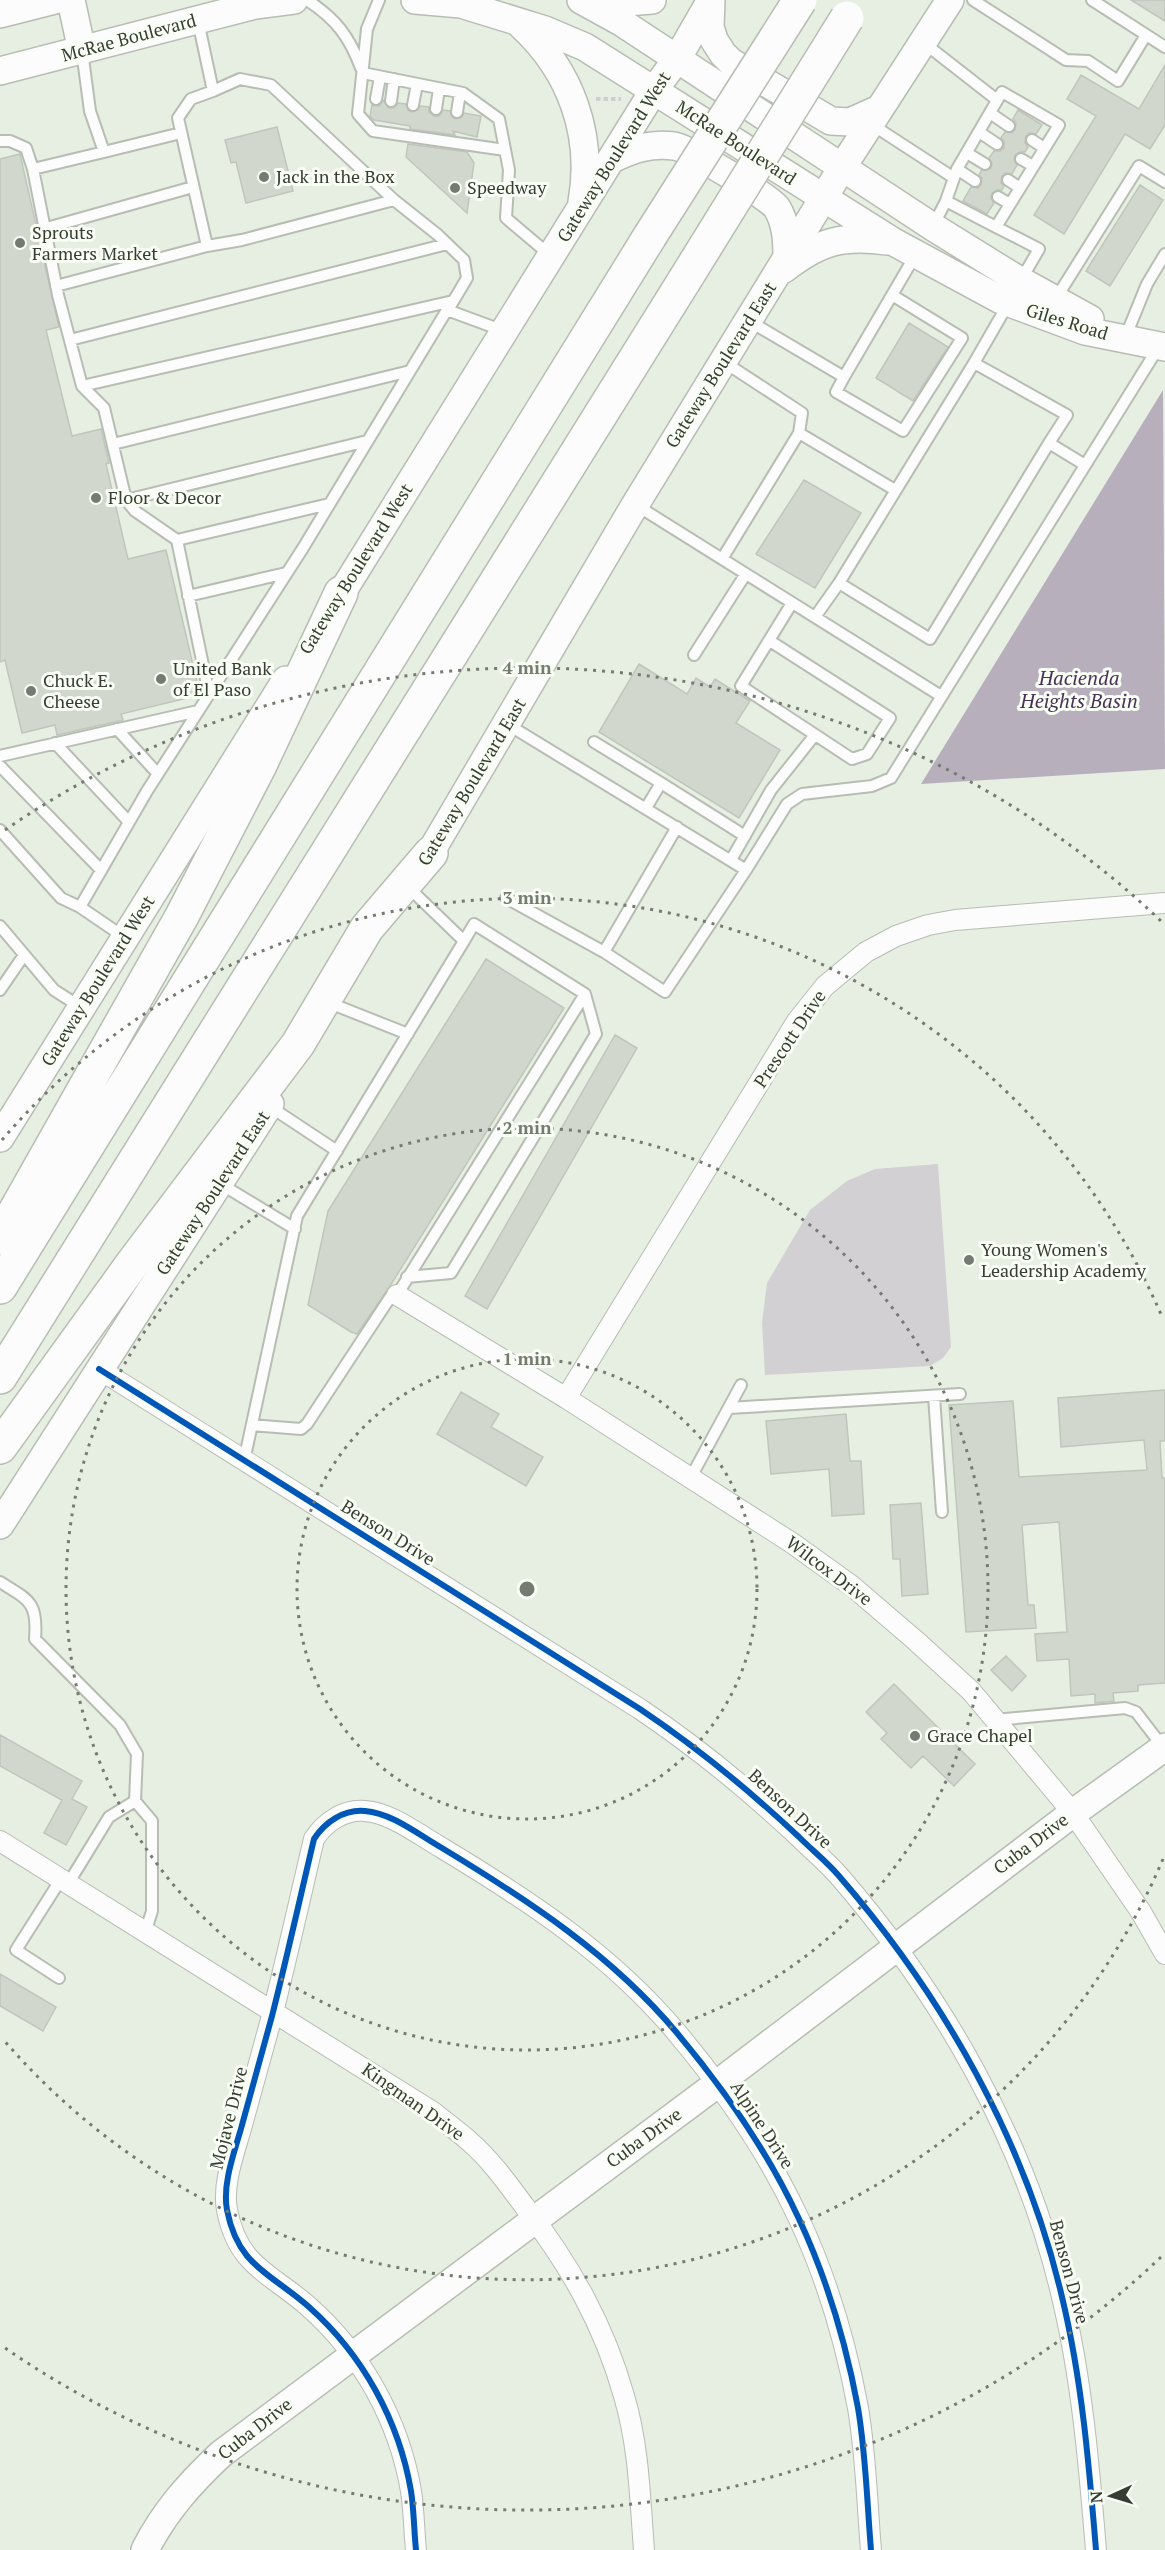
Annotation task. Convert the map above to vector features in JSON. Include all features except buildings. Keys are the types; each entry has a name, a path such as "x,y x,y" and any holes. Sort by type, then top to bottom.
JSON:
{"highway":[{"path":"0,1287 650,236 800,0"},
{"path":"0,1377 853,9"},
{"path":"0,1238 182,916 259,767 341,593"},
{"path":"0,1447 132,1264 329,1003 367,928 407,886 431,853"}],"main road":[{"path":"1,12 55,0"},
{"path":"70,0 82,51"},
{"name":"McRae Boulevard","path":"0,71 255,5 294,0"},
{"name":"McRae Boulevard","path":"415,0 461,4 516,21 585,47 824,199"},
{"path":"581,0 621,22 843,166"},
{"path":"591,0 613,3 652,0"},
{"path":"711,0 710,27 714,40 731,62 831,121 844,123 875,116"},
{"name":"Gateway Boulevard West","path":"1,1134 711,0"},
{"name":"Gateway Boulevard East","path":"431,853 635,505 843,166 950,0"},
{"path":"516,21 547,52 572,96 581,123 585,148 586,183 581,209"},
{"path":"612,159 639,147 658,144 678,146 762,194 776,206 787,232 782,267"},
{"name":"Giles Road","path":"843,166 933,227 1015,292 1055,300 1125,339"},
{"name":"Giles Road","path":"824,199 916,255 1015,292 1085,331 1162,346"},
{"path":"916,255 933,227"},
{"path":"782,267 838,239 859,237 892,241"},
{"name":"Gateway Boulevard East","path":"0,1525 268,1106 329,1003"},
{"name":"Cuba Drive","path":"145,2550 173,2504 221,2454 534,2218 717,2084 1073,1812 1164,1747"}],"street":[{"name":"Prescott Drive","path":"566,1398 797,1022 825,986 866,952 896,936 928,925 955,920 1165,903"},
{"name":"Wilcox Drive","path":"397,1294 792,1542 852,1586 971,1691 1073,1812 1141,1912 1165,1954"},
{"name":"Benson Drive","path":"99,1369 697,1748 753,1792 838,1875 896,1948 936,2005 980,2081 1008,2136 1037,2211 1062,2296 1078,2374 1096,2550"},
{"name":"Mojave Drive","path":"363,1810 331,1820 321,1828 314,1839 273,2013 233,2158 226,2194 227,2209 235,2237 246,2256 261,2272 309,2307 351,2355 382,2400 404,2457 411,2493 416,2550"},
{"name":"Alpine Drive","path":"363,1810 383,1815 429,1840 510,1889 563,1926 620,1973 675,2031 717,2084 781,2181 813,2251 824,2282 841,2334 858,2409 871,2550"},
{"name":"Kingman Drive","path":"0,1841 434,2112 470,2142 501,2175 568,2266 587,2299 608,2347 625,2397 637,2465 644,2550"}],"lane":[{"path":"307,0 341,26 363,73"},
{"path":"379,0 368,29 358,114 373,125 470,140 505,150"},
{"path":"973,0 1066,60 1088,62 1118,81 1146,35"},
{"path":"1092,0 1165,47"},
{"path":"198,20 213,91"},
{"path":"922,42 998,99"},
{"path":"82,51 90,111 104,152"},
{"path":"363,73 460,93 475,109 499,118 509,170 506,218 551,256"},
{"path":"376,99 380,76"},
{"path":"80,907 158,774 329,504 467,278 464,260 394,200 271,85 240,79 191,99 178,118 207,246"},
{"path":"391,101 394,79"},
{"path":"413,105 417,84"},
{"path":"436,109 439,88"},
{"path":"933,227 956,173 1002,92 1059,125 996,227"},
{"path":"457,112 460,93"},
{"path":"990,113 1009,126"},
{"path":"875,116 956,173 975,181"},
{"path":"979,132 997,144"},
{"path":"33,169 181,133"},
{"path":"1032,140 1044,148"},
{"path":"0,141 10,141 26,148 33,169 56,286 82,386 104,408 126,500 135,511 177,540 209,694"},
{"path":"967,153 985,164"},
{"path":"1021,159 1033,166"},
{"path":"1055,300 1139,166 1165,182"},
{"path":"1008,180 1020,188"},
{"path":"44,229 194,187"},
{"path":"998,197 1010,204"},
{"path":"56,286 394,200"},
{"path":"815,617 839,583 974,363 1039,249 946,201"},
{"path":"70,340 447,244"},
{"path":"1125,339 1147,284 1162,269 1165,254"},
{"path":"892,295 962,338 903,431 836,392 844,377 892,295 916,255"},
{"path":"82,386 450,305 504,332"},
{"path":"748,321 844,377"},
{"path":"506,898 604,952 665,992 788,804 802,794 872,786 891,778 1085,465 1162,346"},
{"path":"722,559 799,433 802,413 723,362"},
{"path":"839,583 930,639 1067,415 974,363"},
{"path":"113,444 410,371"},
{"path":"799,433 895,490"},
{"path":"126,500 368,441"},
{"path":"1049,443 1085,465"},
{"path":"177,540 329,504"},
{"path":"635,505 941,696"},
{"path":"188,596 286,573"},
{"path":"694,655 745,575"},
{"path":"770,641 890,718 867,754 852,759 741,686 792,603"},
{"path":"0,756 198,711"},
{"path":"507,724 746,870"},
{"path":"117,729 158,774"},
{"path":"731,860 771,790 814,736"},
{"path":"594,742 745,836"},
{"path":"55,743 129,822"},
{"path":"0,766 101,870"},
{"path":"646,808 661,783"},
{"path":"604,952 677,827"},
{"path":"0,830 61,898 80,907 125,938"},
{"path":"407,886 464,941"},
{"path":"244,1461 297,1216 474,924 585,994 596,1034 451,1274 407,1277"},
{"path":"2,929 54,990 82,1008"},
{"path":"0,990 24,955"},
{"path":"252,1425 301,1430 391,1296 397,1294 585,994"},
{"path":"329,1003 408,1034"},
{"path":"268,1106 337,1151"},
{"path":"219,1183 295,1229"},
{"path":"691,1478 741,1385"},
{"path":"729,1408 960,1394"},
{"path":"933,1396 942,1512"},
{"path":"0,1582 29,1599 37,1620 35,1639 120,1725 137,1754 135,1801 152,1821 152,1911 145,1933"},
{"path":"995,1720 1125,1708 1136,1712 1164,1747"},
{"path":"59,1978 16,1950 109,1817 135,1801"}],"path":[{"path":"592,99 626,100"}],"shaded area":[{"path":"938,1164 951,1347 943,1358 930,1366 765,1375 762,1323 767,1283 810,1210 847,1181 875,1169"}],"water":[{"name":"Hacienda Heights Basin","path":"1163,390 1165,769 921,784"}],"cycle path":[{"path":"99,1369 640,1709 742,1786 839,1876 877,1922 946,2021 976,2073 1027,2183 1046,2239 1069,2328 1084,2423 1096,2550"},
{"path":"416,2550 412,2498 405,2465 398,2439 376,2391 346,2346 328,2326 309,2307 248,2257 232,2229 226,2200 230,2167 272,2016 314,1839 329,1822 343,1814 357,1811 375,1813 405,1825 506,1888 597,1954 625,1978 677,2033 744,2122 787,2194 799,2219 818,2265 848,2359 861,2426 871,2550"}],"place":[{"name":"Jack in the Box","path":"264,177"},
{"name":"Speedway","path":"455,188"},
{"name":"Sprouts Farmers Market","path":"20,243"},
{"name":"Floor & Decor","path":"96,498"},
{"name":"United Bank of El Paso","path":"161,679"},
{"name":"Chuck E. Cheese","path":"31,691"},
{"name":"Young Women's Leadership Academy","path":"969,1260"},
{"name":"Grace Chapel","path":"915,1736"}]}
